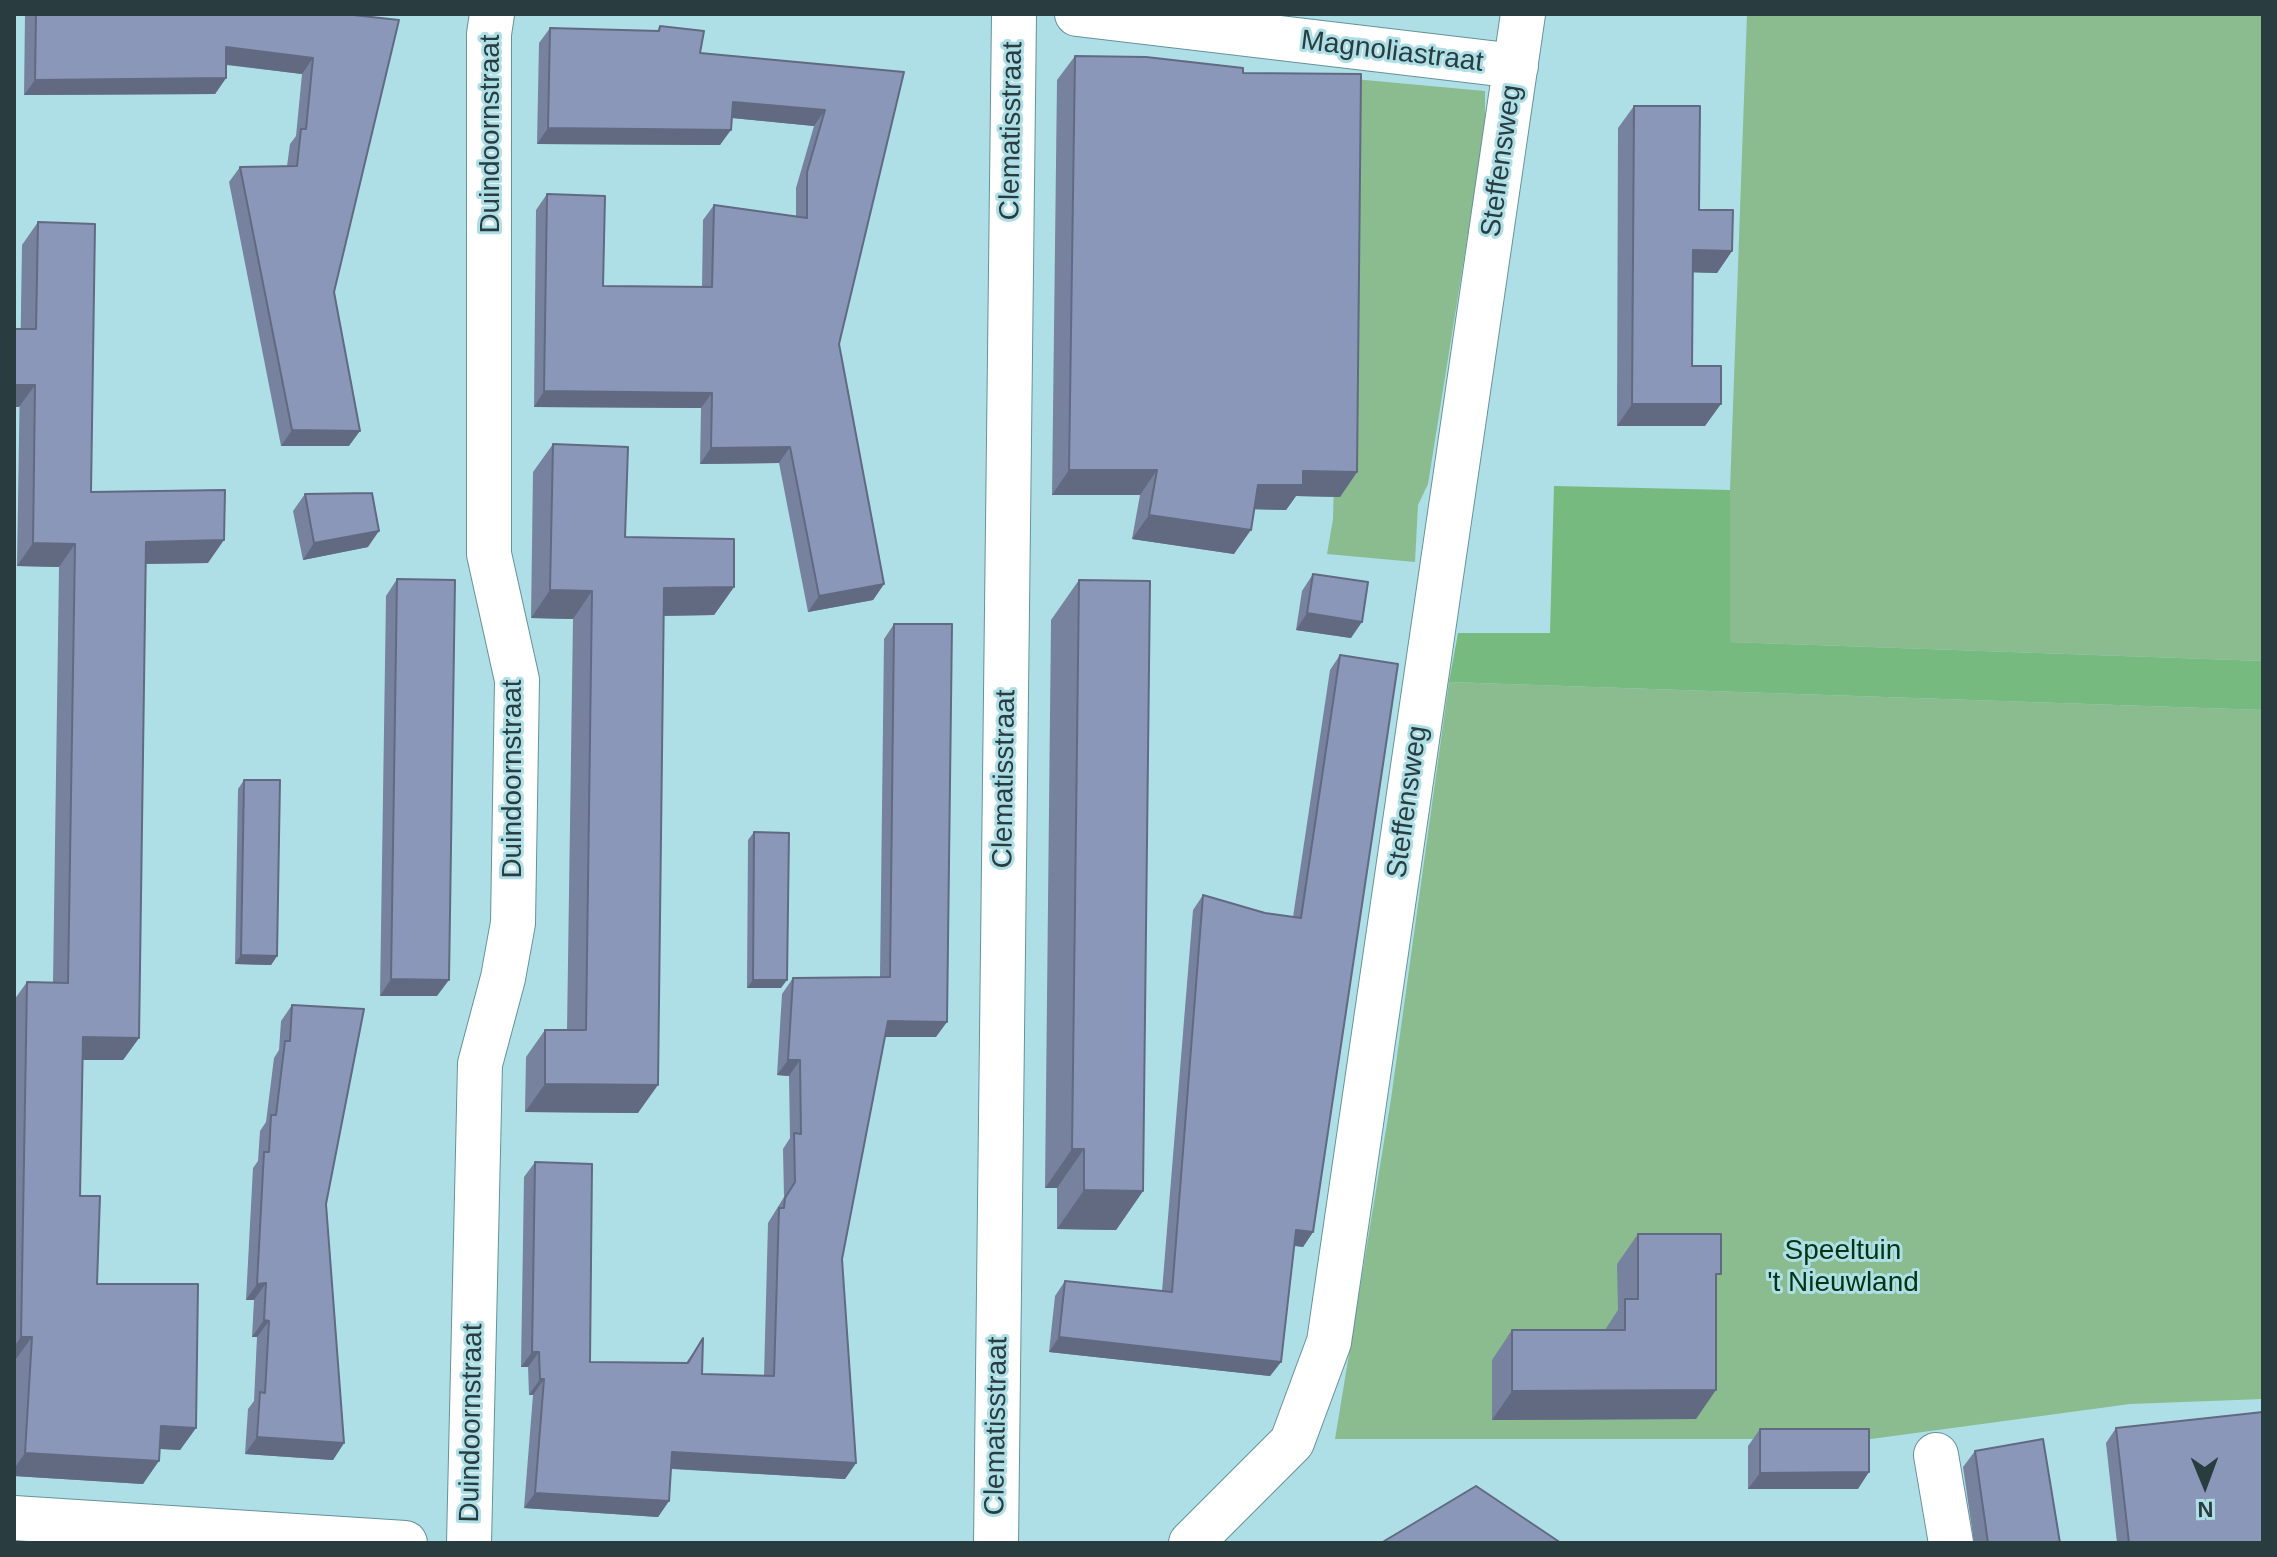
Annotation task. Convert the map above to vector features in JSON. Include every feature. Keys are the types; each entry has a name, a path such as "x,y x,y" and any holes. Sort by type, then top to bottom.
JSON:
{"street":[{"name":"Duindoornstraat","path":"469,1543 480,1064 503,978 513,923 517,696 517,680 489,554 489,34 492,14"},
{"name":"Clematisstraat","path":"996,1543 1014,14"},
{"name":"Magnoliastraat","path":"1077,14 1516,66"},
{"name":"Steffensweg","path":"1191,1543 1292,1442 1329,1342 1523,14"},
{"path":"1936,1455 1951,1543"},
{"path":"14,1518 145,1535 405,1543"}],"green space":[{"path":"1747,14 2263,14 2263,661 1730,642 1730,490"},
{"path":"1343,78 1485,91 1485,127 1428,484 1418,505 1415,562 1327,554 1333,519"},
{"path":"1554,486 1730,490 1730,642 2263,661 2263,710 1449,682 1458,633 1550,633"},
{"name":"Speeltuin 't Nieuwland","path":"1449,682 2263,710 2263,1399 2130,1404 1871,1439 1335,1439 1391,1099"}],"building":[{"path":"36,14 344,14 399,20 334,292 360,431 292,430 240,167 297,166 301,129 306,129 313,58 226,47 226,78 35,80"},
{"path":"660,26 704,31 700,53 904,72 839,344 884,584 819,596 790,447 711,448 712,393 544,391 547,194 605,196 603,286 712,287 714,205 807,218 807,172 825,110 733,102 731,130 548,128 550,28 659,31"},
{"path":"1075,56 1146,57 1243,68 1243,73 1361,74 1357,472 1303,471 1303,485 1258,485 1251,530 1149,515 1157,470 1069,470"},
{"path":"1634,106 1700,106 1699,210 1733,210 1732,251 1693,250 1692,366 1721,366 1721,404 1632,404"},
{"path":"38,222 95,224 91,492 225,490 224,540 146,542 139,1038 83,1037 80,1196 100,1196 97,1284 198,1284 196,1428 161,1426 159,1461 25,1453 32,1337 21,1337 27,982 68,983 75,544 33,543 35,385 14,385 14,329 36,329"},
{"path":"553,444 628,447 625,537 734,539 734,587 664,588 658,1085 545,1084 545,1030 586,1030 592,591 550,590"},
{"path":"372,493 379,531 314,543 305,494"},
{"path":"1313,574 1368,582 1362,622 1307,613"},
{"path":"397,579 455,580 449,980 391,979"},
{"path":"1079,580 1150,581 1143,1191 1084,1190 1084,1149 1072,1149"},
{"path":"894,624 952,624 947,1022 888,1021 842,1259 856,1463 672,1452 669,1501 535,1493 544,1379 540,1379 539,1352 532,1352 535,1162 592,1164 590,1362 688,1363 703,1338 702,1374 774,1376 779,1208 784,1208 785,1198 795,1182 794,1133 801,1134 800,1060 788,1060 793,978 890,977"},
{"path":"1340,655 1398,664 1313,1232 1296,1230 1281,1362 1059,1337 1065,1281 1172,1292 1203,895 1265,913 1301,918"},
{"path":"244,780 280,780 277,956 241,955"},
{"path":"754,832 789,833 787,980 753,980"},
{"path":"292,1005 364,1009 326,1204 344,1443 257,1437 260,1392 265,1393 269,1321 264,1320 266,1283 257,1284 264,1152 269,1152 271,1115 276,1115 285,1041 290,1041"},
{"path":"1638,1234 1721,1234 1721,1274 1716,1274 1716,1390 1512,1391 1512,1330 1625,1330 1625,1299 1638,1299"},
{"path":"2263,1412 2263,1543 2129,1543 2116,1428"},
{"path":"1760,1429 1869,1429 1869,1472 1760,1473"},
{"path":"2043,1439 2060,1543 1988,1543 1975,1451"},
{"path":"1476,1486 1561,1543 1381,1543"}]}
